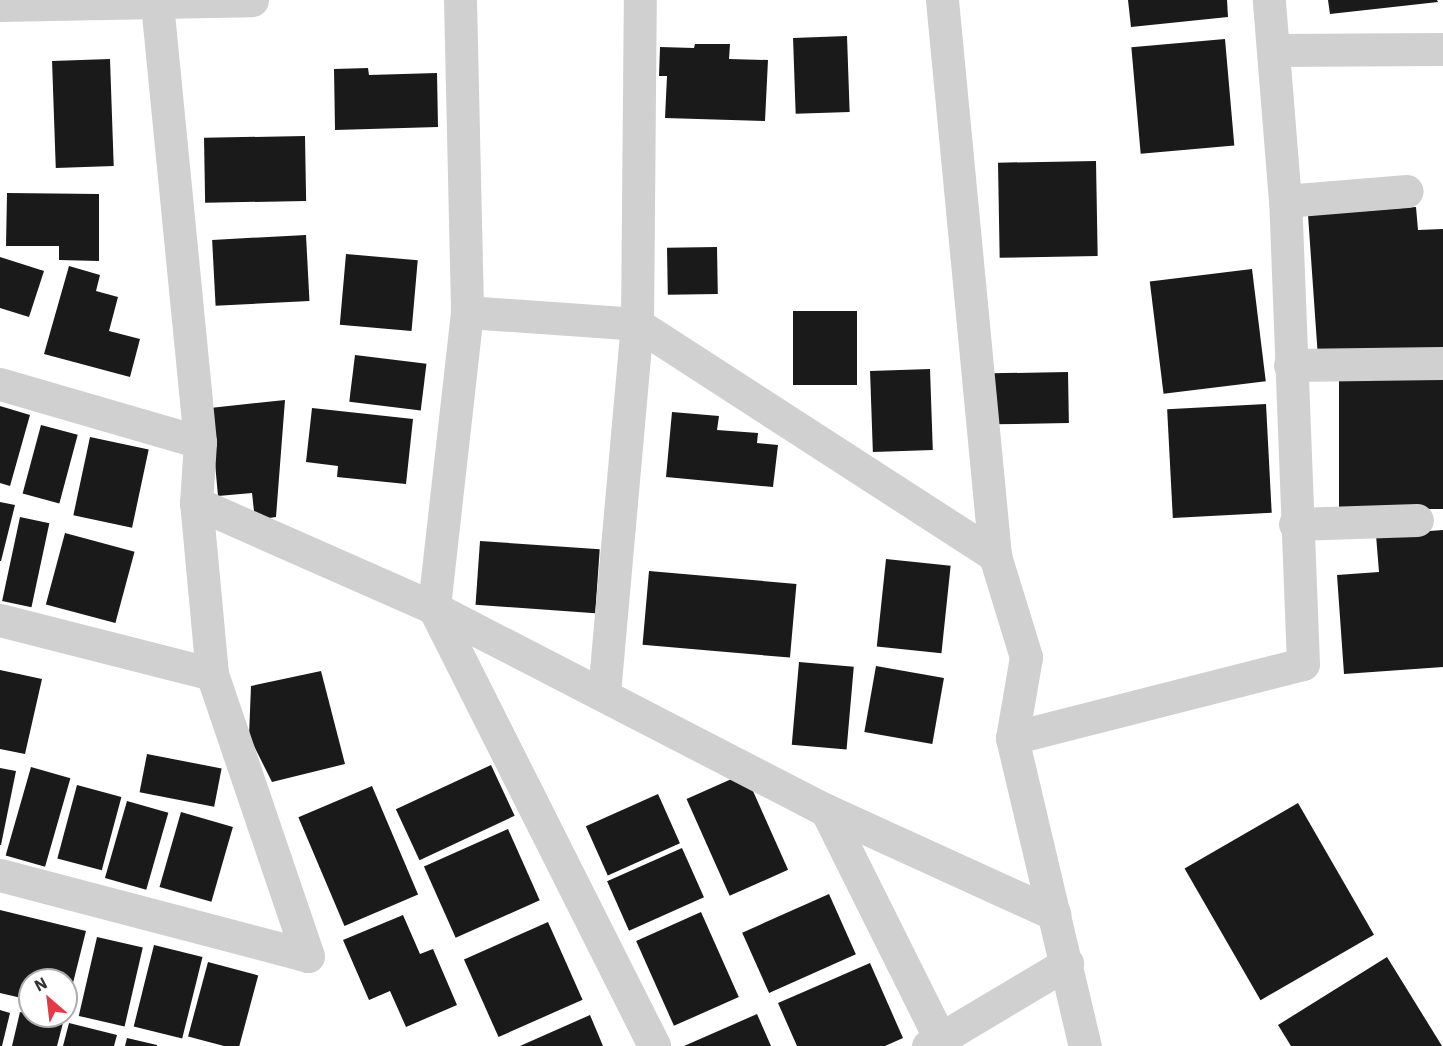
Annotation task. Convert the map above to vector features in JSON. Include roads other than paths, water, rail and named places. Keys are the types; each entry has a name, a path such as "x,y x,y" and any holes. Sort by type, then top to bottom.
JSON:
{"street":[{"path":"0,5 252,0"},
{"path":"460,0 467,312 434,608 654,1046"},
{"path":"604,693 637,324 640,0"},
{"path":"942,0 995,556 1026,657 1012,738 1085,1046"},
{"path":"1012,738 1303,664 1295,524 1285,201 1269,0"},
{"path":"0,875 308,956 212,674 196,503 200,442 157,1"},
{"path":"1274,50 1443,49"},
{"path":"1285,201 1407,191"},
{"path":"467,312 637,324 995,556"},
{"path":"1290,365 1442,363"},
{"path":"0,384 200,442"},
{"path":"196,503 434,608 604,693 826,810 1054,914"},
{"path":"1295,524 1417,520"},
{"path":"0,620 212,674"},
{"path":"826,810 934,1042 1067,963"}]}
